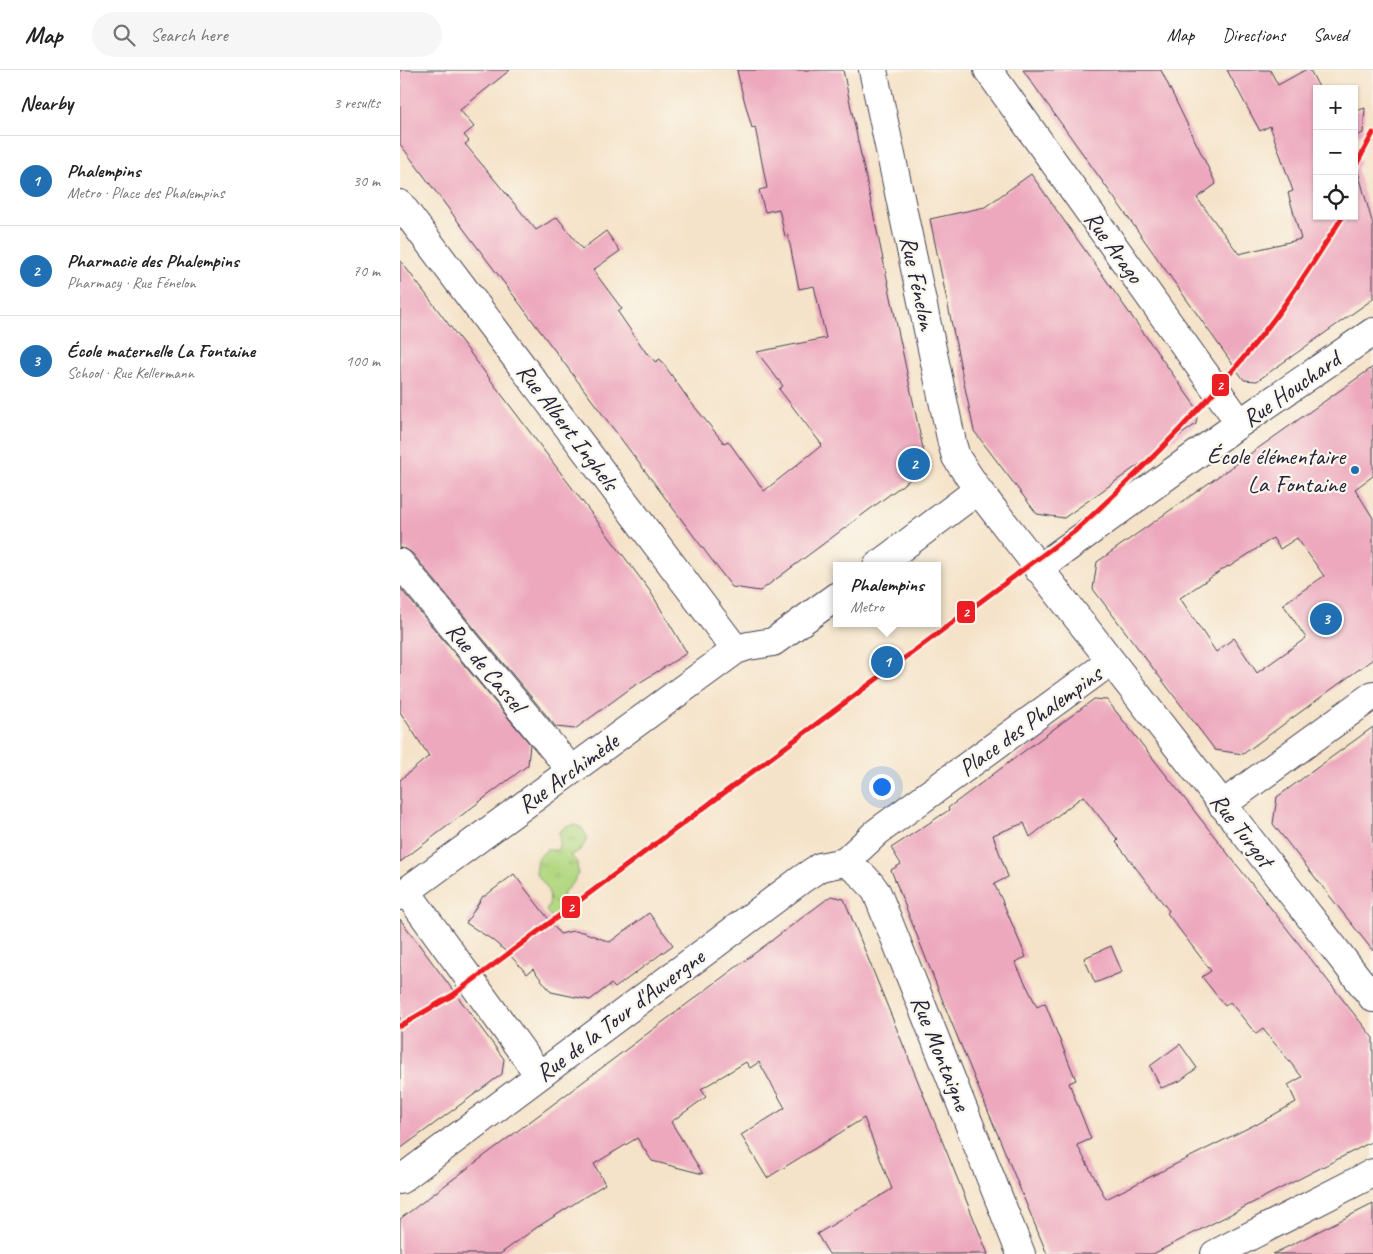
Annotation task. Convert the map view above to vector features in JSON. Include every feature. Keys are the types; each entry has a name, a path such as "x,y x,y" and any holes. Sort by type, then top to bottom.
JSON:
{"street":[{"name":"Rue Fénelon","path":"873,70 952,443 956,457 978,490"},
{"name":"Rue Arago","path":"988,70 1240,423"},
{"name":"Rue Albert Inghels","path":"400,204 736,650"},
{"name":"Rue Houchard","path":"1038,569 1240,423 1373,332"},
{"path":"882,562 978,490"},
{"name":"Place des Phalempins","path":"846,862 877,832 1110,662 978,490"},
{"name":"Rue de Cassel","path":"400,563 571,770"},
{"path":"736,650 773,642 833,599"},
{"name":"Rue Archimède","path":"403,894 736,650"},
{"name":"Rue Turgot","path":"1110,662 1373,998"},
{"path":"1222,804 1373,695"},
{"name":"Rue de la Tour d'Auvergne","path":"400,1180 814,871 820,867 846,862"},
{"name":"Rue Montaigne","path":"846,862 871,883 877,893 1021,1254"},
{"path":"403,894 539,1075"},
{"path":"1214,1254 1373,1173"}],"green space":[{"path":"575,825 582,828 587,837 581,849 570,855 577,862 578,873 574,882 564,892 556,923 546,911 550,900 546,887 536,873 538,858 546,850 557,850 560,843 559,832 566,826"}],"building":[{"path":"400,70 510,70 460,110 474,127 464,135 469,141 465,144 536,230 557,217 582,249 606,231 620,251 593,270 622,309 618,312 647,354 655,362 660,359 689,400 724,443 728,441 764,491 822,445 779,389 783,386 757,352 826,338 814,286 799,289 788,235 785,236 779,209 765,212 759,190 767,188 755,127 752,128 737,70 843,70 925,458 920,472 760,591 732,587 400,144"},
{"path":"1023,70 1161,70 1216,184 1197,198 1239,254 1301,239 1288,193 1293,191 1270,126 1260,131 1227,70 1270,70 1278,85 1305,70 1310,70 1318,85 1313,85 1313,220 1358,220 1358,172 1373,225 1373,299 1257,381 1244,380"},
{"path":"1365,108 1363,133 1358,135 1358,130 1358,111"},
{"path":"1031,174 1198,410 1196,424 1064,518 1037,514 974,431 930,219 985,207"},
{"path":"400,260 650,591 687,653 631,688 575,729 556,727 412,553 400,548"},
{"path":"1373,367 1373,476 1355,489 1373,518 1373,659 1243,754 1215,750 1093,589 1097,562","holes":["1273,538 1280,549 1297,538 1324,576 1283,604 1306,638 1257,673 1234,638 1216,652 1180,598"]},
{"path":"400,588 530,744 528,765 400,862 400,780 429,756 400,712"},
{"path":"1094,699 1107,700 1373,1038 1373,1141 1153,1254 1047,1254 891,870 901,864 891,848 949,810 948,808","holes":["1083,796 1118,840 1116,842 1169,911 1167,913 1211,971 1202,977 1225,1006 1230,1002 1256,1034 1263,1029 1302,1077 1288,1085 1296,1102 1256,1125 1106,1199 1077,1145 1091,1139 1069,1083 1076,1080 1045,1003 1037,1007 1015,962 1026,957 994,884 1008,877 993,835 1024,823 1030,837"]},
{"path":"1373,727 1373,951 1273,824 1277,797"},
{"path":"514,874 560,934 573,931 583,932 610,942 649,913 673,945 615,988 611,984 590,1000 551,992 533,969 527,974 509,954 491,939 466,923 483,896"},
{"path":"831,896 844,899 988,1254 829,1254 817,1234 892,1189 864,1118 767,1178 741,1135 785,1108 759,1062 750,1068 746,1062 701,1089 706,1097 671,1122 703,1174 652,1161 637,1138 594,1164 605,1184 536,1228 500,1254 400,1254 400,1219"},
{"path":"400,919 504,1059 502,1074 400,1149"},
{"path":"1111,946 1122,972 1095,983 1084,958"},
{"path":"1180,1044 1197,1068 1180,1081 1161,1088 1150,1066"},
{"path":"1373,1204 1373,1254 1273,1254"}],"transit line":[{"name":"2","path":"1358,161 1373,133"},
{"name":"2","path":"400,1026 453,995 1075,531 1168,441 1233,370 1289,298 1340,220"}],"place":[{"name":"Pharmacie des Phalempins","path":"914,464"},
{"name":"École élémentaire La Fontaine","path":"1355,470"},
{"name":"École maternelle La Fontaine","path":"1326,619"},
{"name":"Phalempins","path":"887,662"}]}
